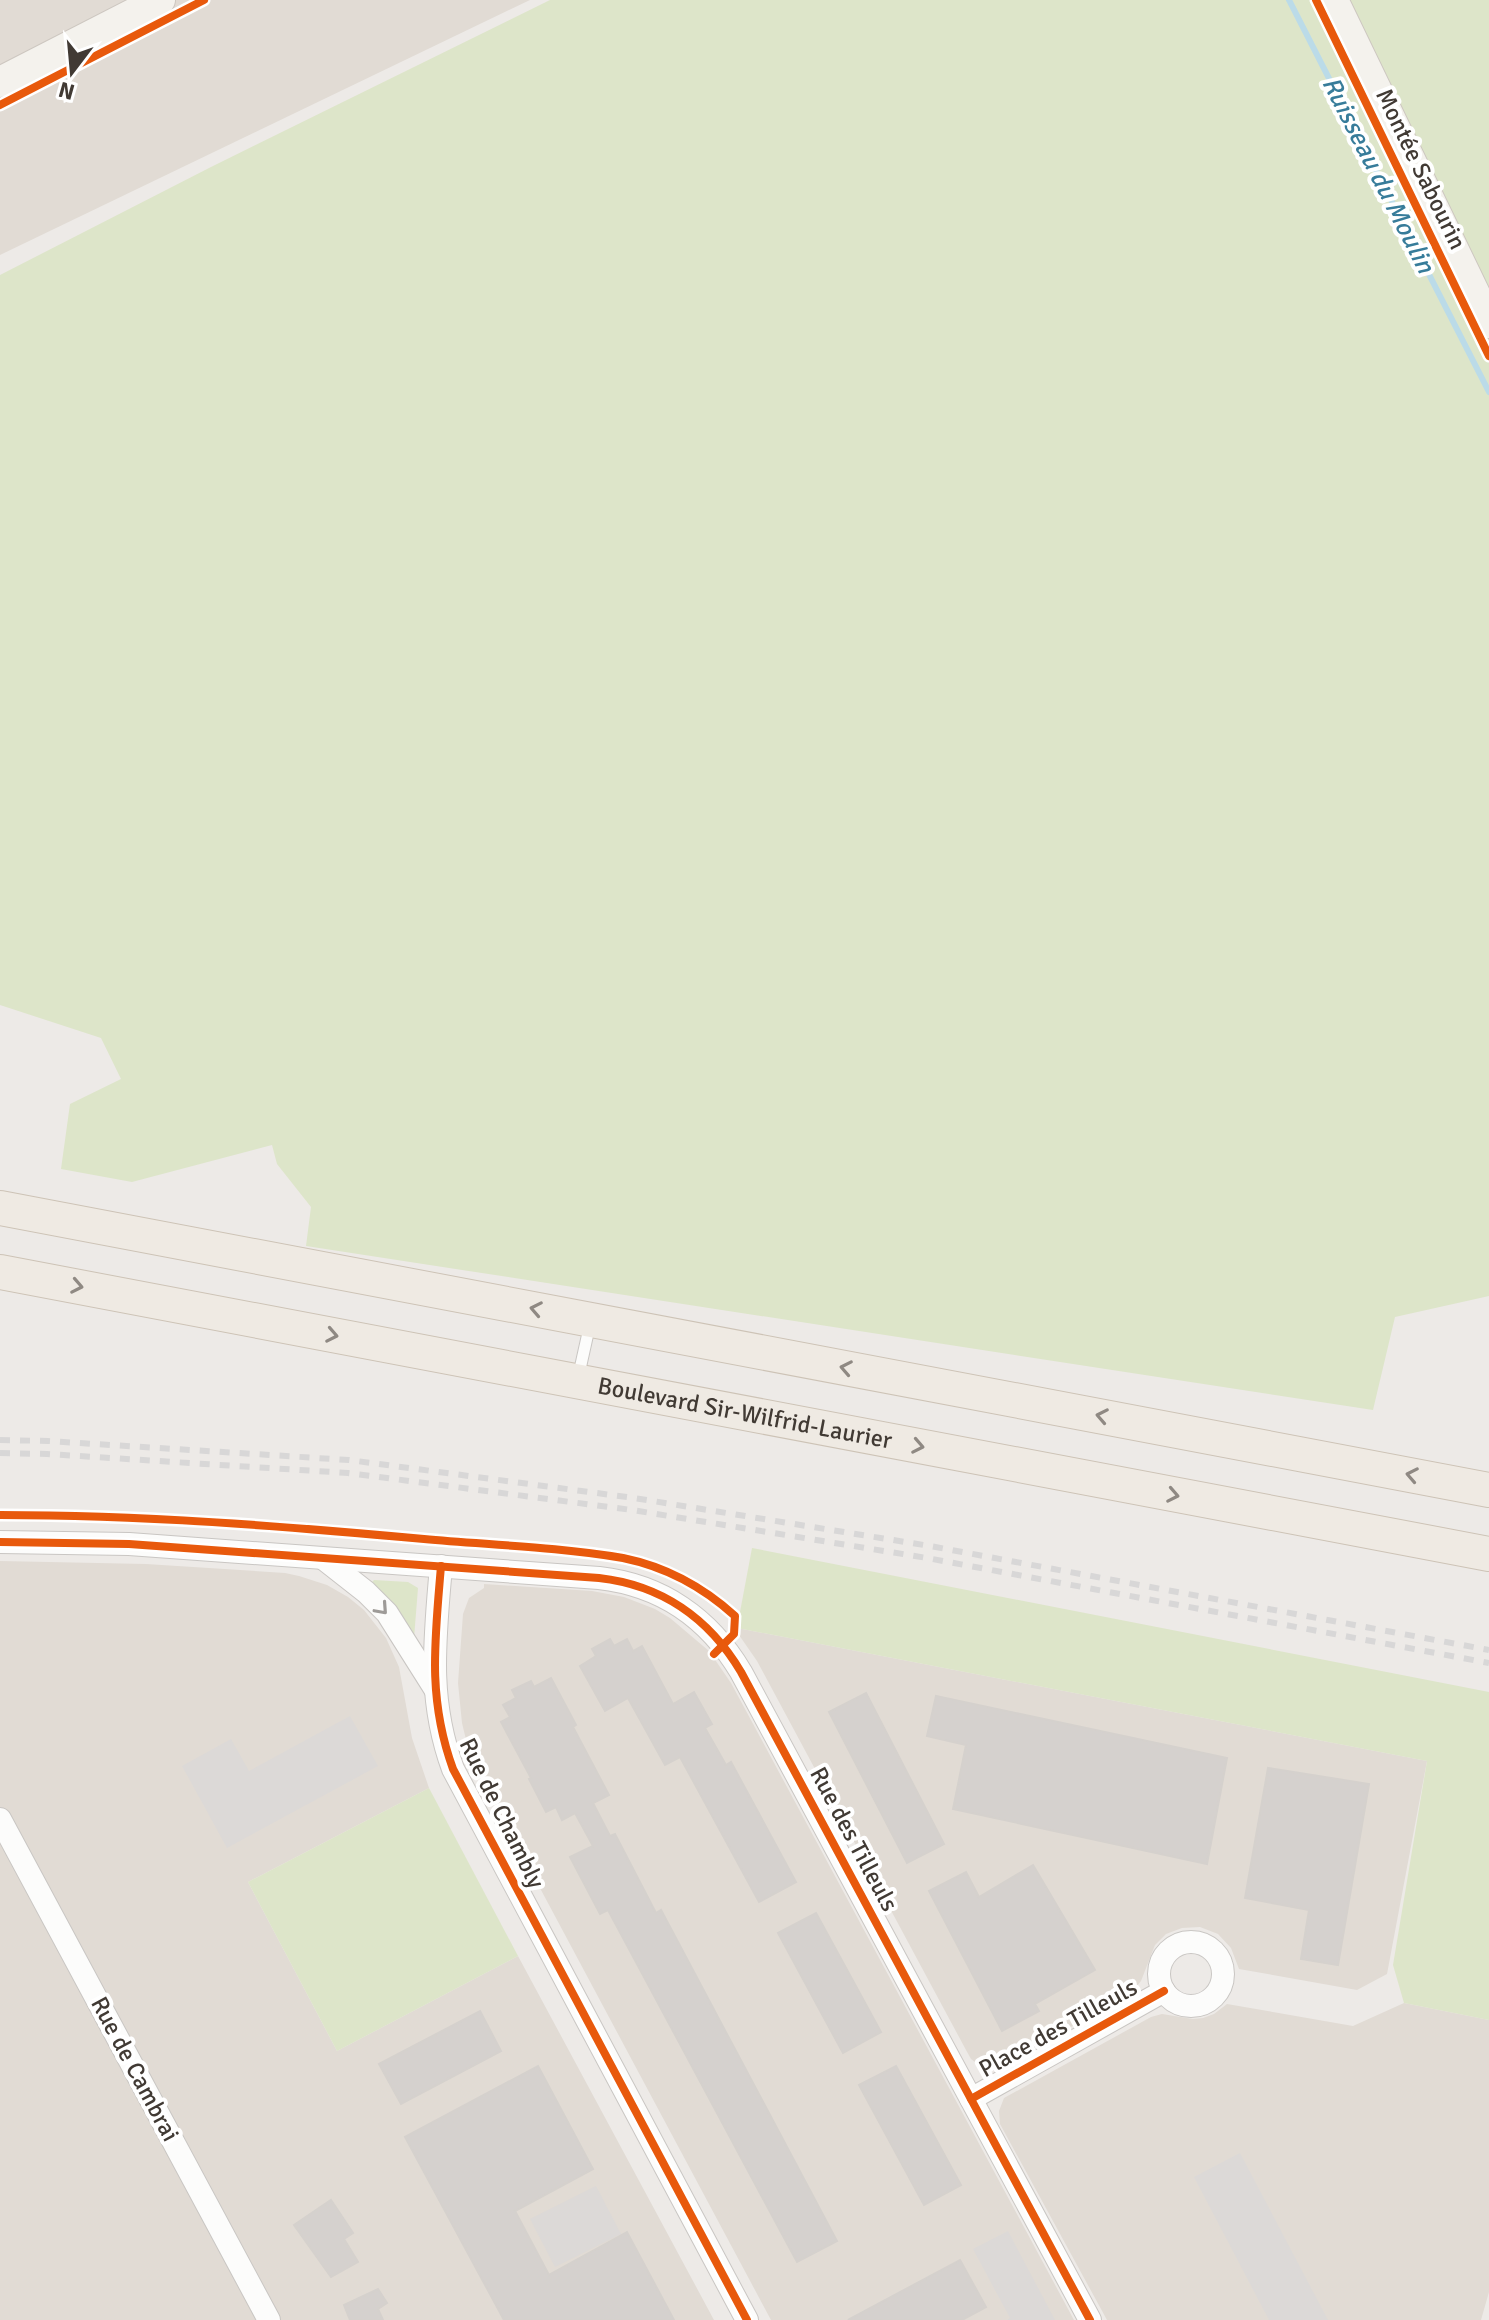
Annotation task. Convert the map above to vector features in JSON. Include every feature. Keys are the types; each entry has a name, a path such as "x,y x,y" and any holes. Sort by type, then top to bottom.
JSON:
{"main road":[{"path":"0,1208 1489,1490"},
{"name":"Boulevard Sir-Wilfrid-Laurier","path":"0,1272 1489,1554"}],"street":[{"path":"0,82 160,0"},
{"name":"Montée Sabourin","path":"1333,0 1489,323"},
{"path":"0,1542 129,1544 441,1566"},
{"name":"Rue de Chambly","path":"323,1558 387,1613 435,1689"},
{"name":"Rue de Chambly","path":"441,1566 435,1689 442,1735 461,1787 747,2320"},
{"name":"Rue des Tilleuls","path":"441,1566 628,1583 655,1592 681,1606 714,1634 741,1672 1090,2320"},
{"name":"Rue de Cambrai","path":"0,1819 269,2320"},
{"name":"Place des Tilleuls","path":"971,2099 1164,1991"}],"lane":[{"path":"578,1382 590,1320"}],"shaded area":[{"path":"0,0 530,0 0,255"},
{"path":"0,1561 146,1564 285,1573 327,1585 364,1610 386,1638 399,1667 412,1738 429,1788 248,1882 337,2051 518,1956 714,2320 0,2320"},
{"path":"484,1584 592,1591 624,1597 670,1618 709,1651 731,1683 1074,2320 771,2320 469,1752 458,1683 463,1614 469,1598 484,1588"},
{"path":"737,1628 1427,1761 1387,1974 1357,1990 1239,1969 1231,1948 1218,1934 1200,1927 1182,1928 1166,1934 1155,1945 1141,1981 1132,1992 999,2067 996,2063 979,2065 966,2050"},
{"path":"350,1716 378,1766 227,1848 182,1766 231,1739 249,1771"},
{"path":"1404,2003 1489,2020 1489,2292 1481,2320 1107,2320 1000,2124 999,2111 1004,2098 1151,2017 1162,2014 1203,2018 1227,2004 1353,2026"},
{"path":"1240,2153 1328,2320 1269,2320 1194,2177"},
{"path":"596,2186 621,2234 555,2267 530,2219"},
{"path":"1008,2231 1055,2320 1007,2320 1010,2318 973,2249"}],"green space":[{"path":"550,0 1489,0 1489,1296 1395,1317 1373,1410 306,1246 311,1207 277,1164 272,1145 132,1182 61,1169 70,1104 121,1079 101,1038 0,1005 0,275"},
{"path":"752,1548 1489,1692 1489,2020 1404,2003 1393,1965 1427,1761 737,1628"},
{"path":"372,1582 408,1582 418,1588 414,1638 387,1597"},
{"path":"429,1788 518,1956 337,2051 248,1882"}],"building":[{"path":"610,1639 614,1646 627,1639 633,1651 642,1646 673,1704 694,1692 712,1724 705,1728 726,1765 731,1762 796,1882 759,1902 680,1757 665,1765 628,1698 605,1711 580,1666 596,1656 592,1649"},
{"path":"551,1678 609,1795 593,1803 610,1836 615,1834 656,1913 661,1910 837,2241 797,2262 608,1910 600,1914 570,1857 593,1846 575,1813 562,1820 556,1807 546,1812 501,1722 510,1717 503,1705 516,1698 512,1690 531,1681 534,1687"},
{"path":"866,1693 944,1844 907,1863 829,1712"},
{"path":"936,1696 1227,1758 1207,1864 953,1809 966,1745 927,1736"},
{"path":"1268,1768 1369,1784 1338,1965 1301,1959 1309,1910 1245,1898"},
{"path":"1033,1865 1095,1970 1035,2004 1039,2011 1002,2031 929,1891 966,1872 979,1897"},
{"path":"816,1913 881,2032 843,2053 778,1933"},
{"path":"480,2011 501,2051 401,2104 379,2064"},
{"path":"538,2066 593,2169 515,2211 549,2275 627,2232 674,2320 504,2320 405,2137"},
{"path":"896,2066 961,2185 924,2205 859,2085"},
{"path":"331,2200 353,2233 344,2239 358,2262 331,2277 294,2225"},
{"path":"960,2260 986,2307 962,2320 848,2320"},
{"path":"378,2289 387,2303 378,2309 383,2320 350,2320 344,2305"}],"waterway":[{"name":"Ruisseau du Moulin","path":"1289,0 1489,392"}],"railway":[{"path":"0,1440 349,1460 634,1498 930,1546 1489,1650"},
{"path":"0,1453 348,1473 632,1510 927,1558 1489,1663"}],"cycle path":[{"path":"0,105 204,0"},
{"path":"1316,0 1489,356"},
{"path":"0,1515 159,1519 265,1526 623,1558 683,1579 735,1616 734,1634 714,1654"},
{"path":"0,1542 129,1544 599,1578 643,1588 681,1607 714,1636 741,1672 1090,2320"},
{"path":"441,1566 435,1644 436,1693 439,1718 453,1769 747,2320"},
{"path":"971,2099 1164,1991"}]}
